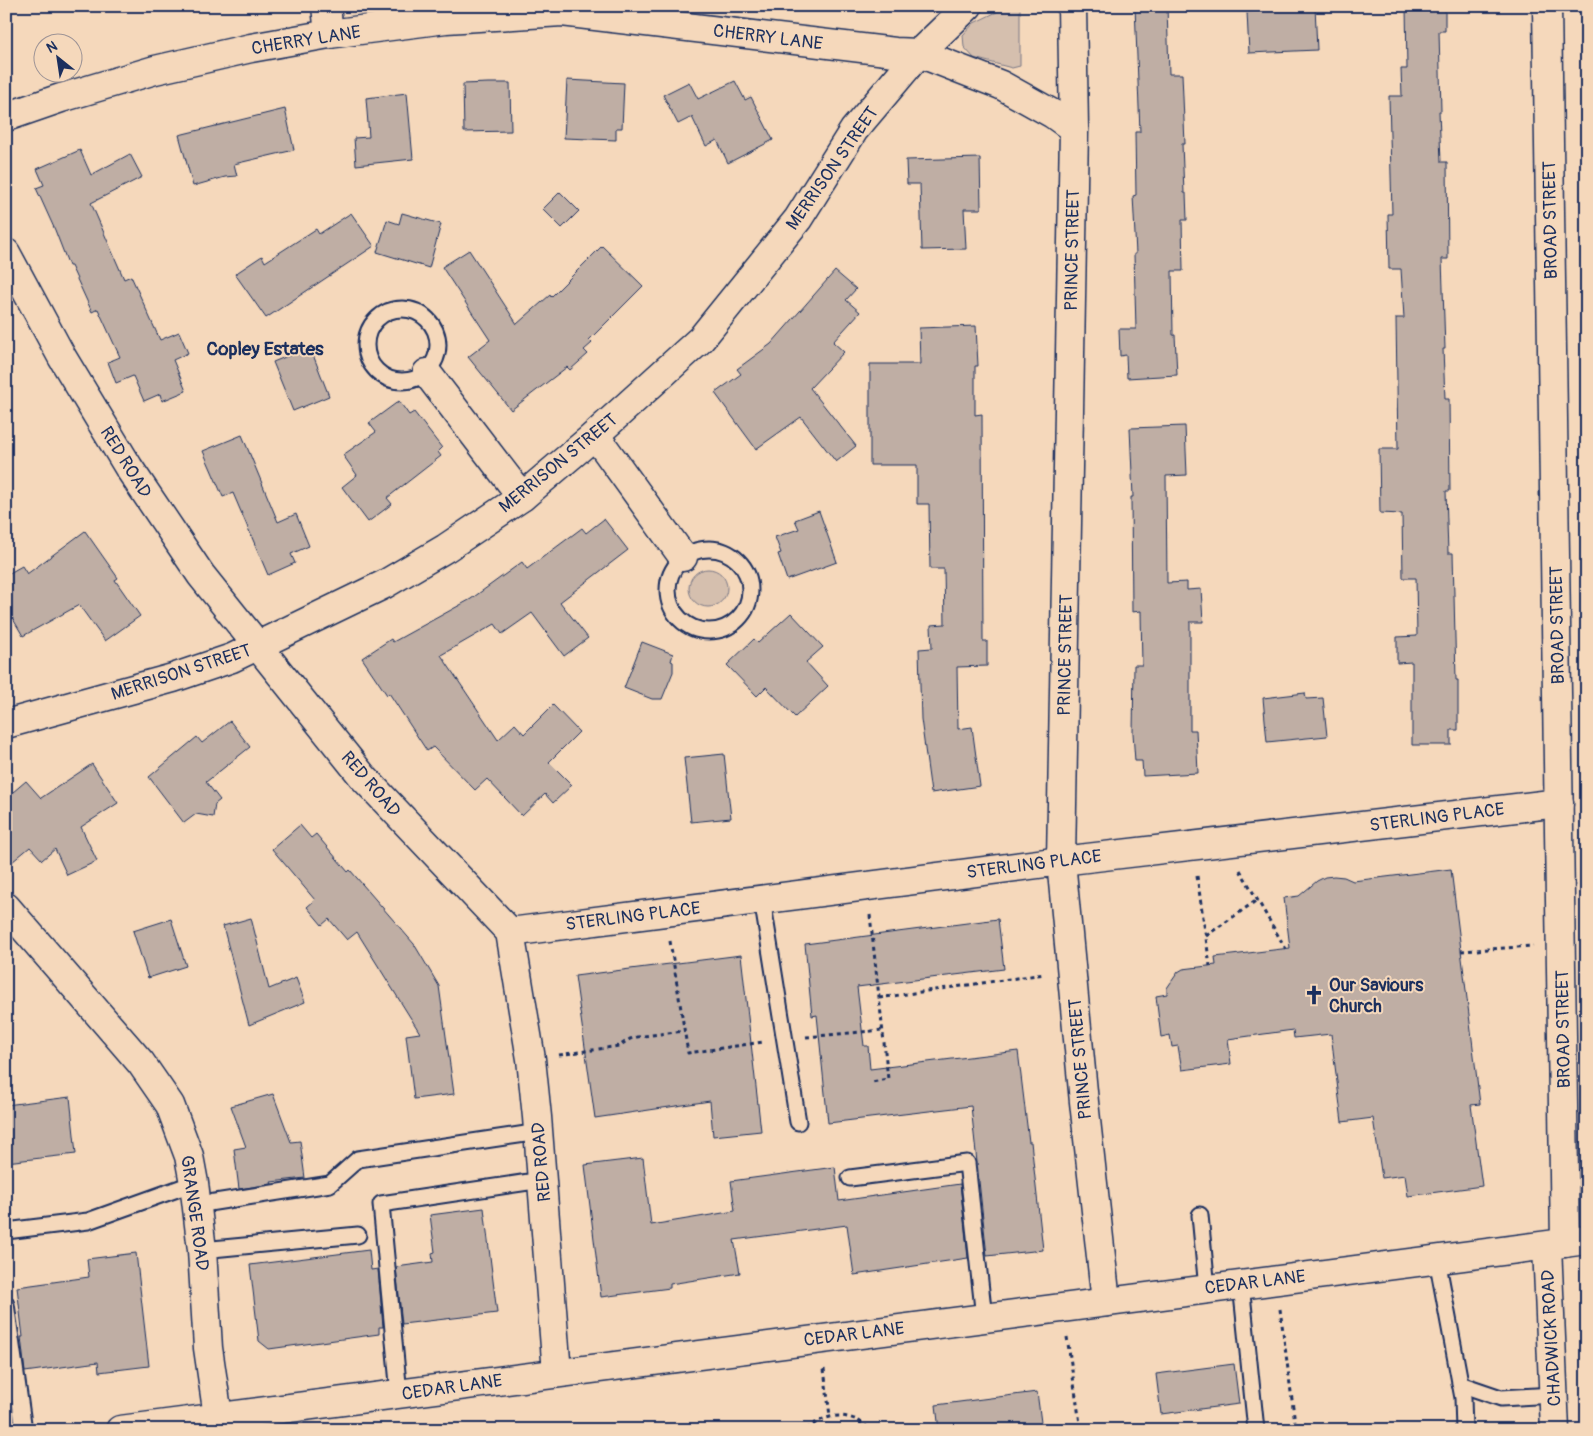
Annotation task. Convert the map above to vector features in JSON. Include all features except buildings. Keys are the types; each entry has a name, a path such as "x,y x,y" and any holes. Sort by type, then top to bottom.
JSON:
{"street":[{"path":"326,6 329,34"},
{"name":"MERRISON STREET","path":"6,724 172,678 232,658 385,584 446,548 522,497 595,435 702,339 798,219 854,130 919,53 968,6"},
{"name":"PRINCE STREET","path":"1072,6 1074,129 1061,861 1084,1102 1106,1302"},
{"name":"BROAD STREET","path":"1547,6 1566,1243"},
{"name":"CHERRY LANE","path":"6,117 60,98 155,70 251,48 329,34 446,19 562,12 885,51 919,53 1001,85 1053,114 1074,129"},
{"name":"RED ROAD","path":"6,253 62,357 129,468 201,575 363,777 451,872 510,932 531,1059 539,1132 557,1373"},
{"path":"427,372 522,497"},
{"path":"595,435 683,557"},
{"name":"STERLING PLACE","path":"510,932 1061,861 1559,803"},
{"name":"GRANGE ROAD","path":"6,906 141,1063 170,1105 187,1151 195,1194 202,1250 208,1348 219,1424"},
{"name":"CEDAR LANE","path":"120,1430 219,1424 399,1394 1566,1243"},
{"name":"CHADWICK ROAD","path":"1556,1430 1554,1395 1566,1243"}],"lane":[{"path":"401,309 414,310 425,316 433,326 438,338 439,351 434,363 427,372 417,379 406,382 394,381 374,370 368,360 366,337 370,327 378,318 388,311 401,309"},
{"path":"710,548 724,551 736,558 745,570 750,583 745,611 735,622 724,628 711,631 698,629 686,624 676,615 670,604 667,591 669,578 674,566 683,557 696,550 710,548"},
{"path":"762,900 798,1122"},
{"path":"6,1231 88,1222 195,1194 330,1184 358,1159 539,1132"},
{"path":"850,1178 967,1163 984,1318"},
{"path":"399,1394 381,1204 542,1180"},
{"path":"1200,1215 1207,1289"},
{"path":"202,1250 358,1235"},
{"path":"1437,1259 1463,1398 1464,1430"},
{"path":"1241,1284 1256,1430"},
{"path":"6,1304 24,1430"},
{"path":"1460,1384 1501,1398 1554,1395"}],"path":[{"path":"1223,842 1286,949"},
{"path":"1192,845 1210,966"},
{"path":"866,886 888,1079 872,1082"},
{"path":"1206,936 1257,900"},
{"path":"665,912 688,1053 785,1039 883,1030"},
{"path":"1461,951 1562,945"},
{"path":"879,998 1071,970"},
{"path":"531,1059 619,1046 636,1037 684,1031"},
{"path":"1276,1280 1296,1430"},
{"path":"1062,1307 1081,1430"},
{"path":"820,1339 830,1416"},
{"path":"807,1430 815,1422 830,1416 856,1419 870,1430"}],"shaded area":[{"path":"1009,6 1020,6 1020,66 1012,68 974,58 964,47 963,35 974,23"},
{"path":"1582,27 1587,27 1586,126"},
{"path":"708,569 722,574 727,588 722,602 708,607 694,602 689,588 694,574"}],"place":[{"name":"Our Saviours Church","path":"1314,995"}],"district":[{"name":"Copley Estates","path":"265,348"}]}
